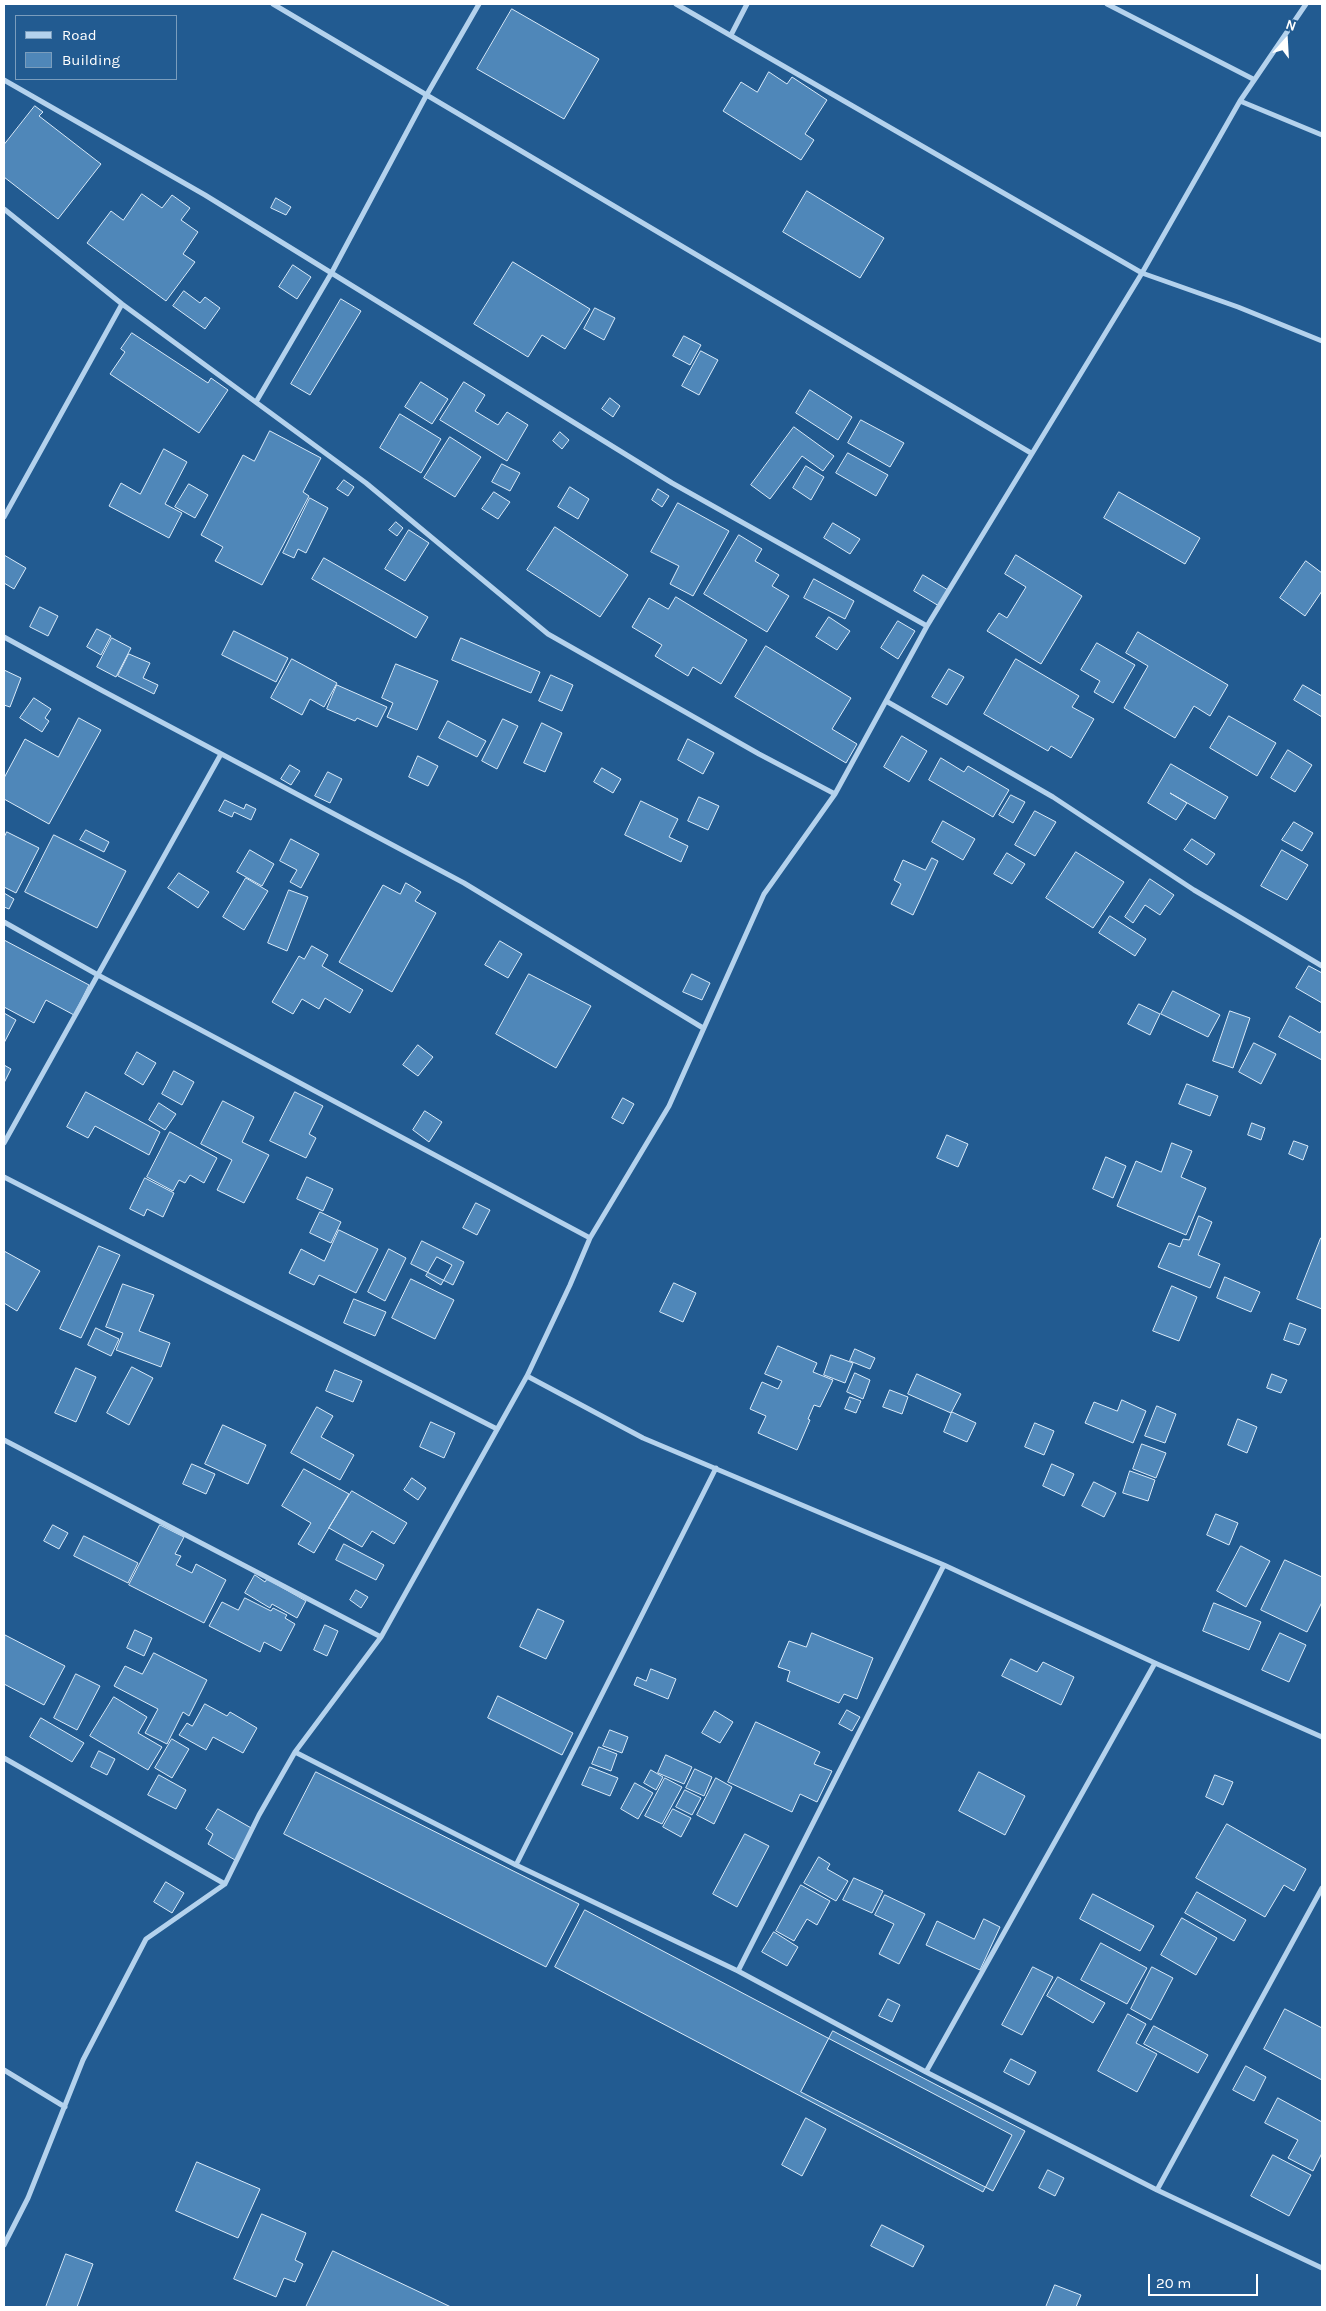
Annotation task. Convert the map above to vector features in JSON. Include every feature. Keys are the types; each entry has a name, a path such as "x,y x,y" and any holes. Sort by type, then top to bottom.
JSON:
{"street":[{"path":"273,4 1031,453"},
{"path":"256,402 332,272 426,96 479,4"},
{"path":"676,4 1142,273 1238,308 1322,342"},
{"path":"731,35 747,4"},
{"path":"1107,4 1253,79"},
{"path":"4,2245 28,2198 83,2060 146,1939 225,1884 259,1815 295,1752 381,1638 527,1376 590,1238 669,1106 764,894 834,794 927,626 1142,273 1253,79 1306,4"},
{"path":"4,80 205,195 672,483 927,626"},
{"path":"1240,101 1322,135"},
{"path":"4,209 122,304 366,484 548,634 834,794"},
{"path":"4,517 122,304"},
{"path":"4,636 464,883 703,1028"},
{"path":"886,701 1053,796 1194,890 1322,966"},
{"path":"4,1143 221,754"},
{"path":"4,922 98,975 590,1238"},
{"path":"4,1177 497,1429"},
{"path":"527,1376 643,1438 944,1565 1155,1663 1322,1737"},
{"path":"4,1440 381,1638"},
{"path":"516,1865 716,1468"},
{"path":"738,1971 944,1565"},
{"path":"926,2072 1155,1663"},
{"path":"295,1752 516,1865 738,1971 926,2072 1157,2190 1322,2268"},
{"path":"4,1758 225,1884"},
{"path":"1157,2190 1322,1888"},
{"path":"4,2070 65,2106"}],"building":[{"path":"512,9 599,59 564,119 477,69"},
{"path":"769,72 787,84 792,77 827,100 805,134 814,140 801,160 723,111 741,82 757,92"},
{"path":"35,106 43,112 39,116 101,164 58,219 4,177 4,145"},
{"path":"807,191 884,238 860,278 783,232"},
{"path":"142,194 162,208 172,195 190,208 181,220 198,232 183,254 195,262 166,301 87,243 111,211 123,220"},
{"path":"276,198 291,207 286,215 271,208"},
{"path":"513,262 590,309 565,349 542,335 528,357 474,324"},
{"path":"293,265 311,277 297,299 279,287"},
{"path":"184,291 200,303 205,297 220,308 205,329 173,306"},
{"path":"341,299 361,311 310,395 291,384"},
{"path":"595,308 615,318 604,340 584,329"},
{"path":"132,333 208,383 211,378 228,390 199,433 110,374 125,352 121,349"},
{"path":"684,336 701,345 690,365 673,356"},
{"path":"701,351 718,360 699,395 682,386"},
{"path":"421,382 448,399 432,424 405,407"},
{"path":"464,382 485,395 475,411 498,425 507,412 528,425 507,461 440,420"},
{"path":"810,390 852,417 838,440 796,413"},
{"path":"610,398 620,406 613,417 602,409"},
{"path":"400,414 441,439 421,473 380,448"},
{"path":"861,420 904,443 890,467 848,443"},
{"path":"794,427 834,456 823,471 802,456 770,499 751,485"},
{"path":"270,431 321,458 303,492 309,496 262,585 215,561 223,547 201,535 243,455 254,461"},
{"path":"560,432 569,440 562,449 553,441"},
{"path":"450,437 481,457 455,497 424,478"},
{"path":"164,449 187,462 165,504 182,513 169,538 109,506 121,483 140,494"},
{"path":"848,453 888,475 876,496 836,473"},
{"path":"502,464 520,473 510,491 492,482"},
{"path":"806,466 824,477 811,500 793,488"},
{"path":"344,480 354,487 348,496 337,489"},
{"path":"189,484 208,495 195,518 175,507"},
{"path":"570,487 589,499 578,519 558,507"},
{"path":"658,489 669,496 662,507 652,500"},
{"path":"494,492 510,502 498,519 482,509"},
{"path":"1119,492 1200,538 1185,564 1104,518"},
{"path":"310,498 328,508 306,553 298,549 294,558 283,553"},
{"path":"678,503 729,531 693,596 670,584 679,566 651,552"},
{"path":"396,522 403,528 397,536 389,530"},
{"path":"833,523 860,539 850,554 824,538"},
{"path":"555,527 628,575 600,617 527,570"},
{"path":"409,530 429,543 405,581 385,569"},
{"path":"739,535 762,549 755,561 779,575 772,586 789,596 767,632 704,594"},
{"path":"4,555 26,568 14,589 4,583"},
{"path":"1016,555 1082,596 1041,664 987,631 999,613 1007,618 1026,587 1005,574"},
{"path":"324,558 428,617 416,638 312,579"},
{"path":"1306,561 1322,573 1322,591 1305,616 1280,598"},
{"path":"923,575 948,590 939,606 914,591"},
{"path":"814,579 854,601 845,619 804,598"},
{"path":"676,597 747,640 721,684 693,667 688,676 655,656 662,645 632,627 649,598 668,609"},
{"path":"40,607 58,616 48,636 30,627"},
{"path":"829,617 850,631 837,650 816,637"},
{"path":"898,621 915,631 898,659 881,648"},
{"path":"97,629 111,636 101,655 87,647"},
{"path":"234,631 288,658 276,682 222,655"},
{"path":"1138,632 1228,685 1210,716 1194,706 1175,738 1124,708 1148,666 1126,653"},
{"path":"112,638 131,648 116,677 97,667"},
{"path":"461,638 540,672 531,693 452,660"},
{"path":"1097,643 1135,665 1113,703 1094,692 1100,681 1081,670"},
{"path":"766,646 851,698 832,729 857,744 846,763 735,697"},
{"path":"129,654 150,663 143,678 158,685 154,694 118,676"},
{"path":"292,659 337,683 324,707 310,699 302,715 271,698"},
{"path":"1016,659 1079,696 1072,707 1094,719 1071,758 1051,746 1048,751 984,714"},
{"path":"396,664 438,681 417,730 387,717 393,703 382,698"},
{"path":"949,669 964,677 947,705 932,697"},
{"path":"4,670 21,678 10,707 4,705"},
{"path":"551,675 573,685 562,711 539,701"},
{"path":"337,685 387,707 377,727 357,718 355,721 327,709"},
{"path":"1303,685 1322,696 1322,717 1294,700"},
{"path":"34,698 51,709 45,718 49,721 42,732 20,718"},
{"path":"1229,716 1276,743 1257,776 1210,748"},
{"path":"79,718 101,730 49,824 4,799 4,778 25,739 58,757"},
{"path":"503,719 518,726 497,769 482,761"},
{"path":"448,721 486,741 477,757 439,738"},
{"path":"542,723 562,733 545,772 524,763"},
{"path":"902,736 927,751 909,782 884,767"},
{"path":"688,739 714,753 703,774 678,760"},
{"path":"1288,750 1312,765 1295,792 1271,778"},
{"path":"418,756 438,766 428,786 409,777"},
{"path":"941,758 964,772 968,766 1009,790 993,817 929,780"},
{"path":"1171,764 1228,797 1215,819 1170,793 1187,803 1176,820 1148,803"},
{"path":"290,765 300,771 291,785 281,779"},
{"path":"602,768 621,779 613,793 594,782"},
{"path":"328,772 342,779 330,803 315,796"},
{"path":"1011,795 1025,802 1013,823 999,815"},
{"path":"699,797 719,806 708,830 688,821"},
{"path":"225,800 244,809 246,804 256,809 251,820 234,812 232,817 219,811"},
{"path":"641,801 678,819 669,837 688,846 681,862 625,835"},
{"path":"1035,811 1056,822 1035,856 1015,845"},
{"path":"943,821 975,839 963,860 932,842"},
{"path":"1294,822 1313,833 1302,851 1282,840"},
{"path":"86,830 109,842 104,852 80,840"},
{"path":"7,832 39,848 16,893 4,887 4,838"},
{"path":"54,835 126,871 97,928 25,892"},
{"path":"291,839 319,854 301,888 290,882 297,870 280,861"},
{"path":"1192,839 1215,854 1207,865 1184,850"},
{"path":"250,850 274,864 262,886 237,872"},
{"path":"1282,850 1308,865 1287,900 1261,886"},
{"path":"1076,852 1124,882 1093,928 1046,898"},
{"path":"1007,853 1025,864 1012,884 994,874"},
{"path":"932,858 938,861 913,915 891,904 901,884 894,880 903,860 925,870"},
{"path":"179,873 209,892 198,908 168,888"},
{"path":"246,878 268,891 244,930 223,917"},
{"path":"1150,879 1174,895 1160,915 1145,905 1133,923 1125,917"},
{"path":"406,883 421,892 415,901 436,913 392,992 339,962 383,885 400,894"},
{"path":"289,890 308,897 287,951 268,943"},
{"path":"4,893 14,899 9,909 4,907"},
{"path":"1110,916 1146,939 1135,956 1099,933"},
{"path":"4,940 89,985 74,1015 46,1000 34,1023 4,1007"},
{"path":"500,941 522,954 508,978 485,965"},
{"path":"312,946 328,955 322,966 363,990 350,1013 325,998 319,1009 302,999 293,1014 272,1002 299,956 304,959"},
{"path":"1309,966 1322,973 1322,1003 1296,988"},
{"path":"529,974 591,1006 556,1068 496,1034"},
{"path":"692,974 710,983 702,1000 683,992"},
{"path":"1173,991 1220,1015 1208,1037 1161,1014"},
{"path":"1139,1004 1160,1014 1150,1035 1128,1024"},
{"path":"1230,1011 1250,1018 1233,1068 1213,1061"},
{"path":"4,1013 16,1020 4,1043"},
{"path":"1290,1016 1320,1033 1322,1029 1322,1060 1279,1037"},
{"path":"1254,1043 1276,1054 1261,1084 1239,1072"},
{"path":"418,1045 433,1057 418,1076 403,1065"},
{"path":"137,1052 156,1063 143,1085 125,1074"},
{"path":"4,1065 11,1069 4,1083"},
{"path":"174,1071 194,1082 182,1105 162,1094"},
{"path":"1187,1084 1218,1096 1210,1116 1179,1104"},
{"path":"86,1092 160,1132 149,1155 95,1126 88,1138 67,1127"},
{"path":"295,1092 323,1106 309,1134 316,1138 306,1158 270,1141"},
{"path":"623,1098 634,1104 623,1124 612,1118"},
{"path":"223,1101 254,1117 242,1142 269,1155 244,1203 217,1190 232,1160 201,1144"},
{"path":"159,1103 176,1114 165,1130 149,1120"},
{"path":"425,1111 442,1122 429,1142 413,1130"},
{"path":"1252,1123 1265,1128 1261,1140 1248,1135"},
{"path":"170,1132 217,1158 204,1183 190,1175 185,1183 179,1180 173,1191 147,1177"},
{"path":"947,1135 968,1144 958,1167 937,1158"},
{"path":"1294,1141 1308,1146 1303,1160 1289,1154"},
{"path":"1172,1143 1192,1151 1181,1177 1206,1188 1186,1235 1117,1206 1136,1161 1161,1172"},
{"path":"1106,1157 1126,1166 1113,1198 1093,1189"},
{"path":"307,1177 333,1189 323,1211 297,1199"},
{"path":"145,1178 174,1193 163,1217 147,1209 144,1216 130,1209"},
{"path":"476,1203 490,1210 477,1235 463,1228"},
{"path":"320,1212 341,1222 331,1243 310,1233"},
{"path":"1199,1216 1212,1222 1198,1255 1220,1264 1210,1288 1158,1267 1169,1243 1180,1247 1183,1239 1189,1240"},
{"path":"339,1230 378,1249 356,1293 319,1275 314,1285 289,1273 301,1249 324,1261"},
{"path":"1322,1238 1322,1309 1297,1299"},
{"path":"422,1241 464,1262 453,1285 411,1264"},
{"path":"99,1246 120,1255 81,1338 60,1329"},
{"path":"389,1249 406,1258 385,1301 368,1292"},
{"path":"4,1251 40,1271 17,1311 4,1303"},
{"path":"437,1257 452,1265 441,1285 426,1276"},
{"path":"1225,1277 1260,1292 1251,1312 1217,1298"},
{"path":"411,1279 454,1300 435,1339 392,1318"},
{"path":"674,1283 696,1293 683,1322 660,1312"},
{"path":"123,1284 154,1295 139,1331 170,1343 161,1367 116,1350 123,1333 106,1327"},
{"path":"1172,1286 1197,1297 1179,1341 1153,1331"},
{"path":"354,1299 386,1312 375,1336 344,1323"},
{"path":"1290,1323 1306,1329 1299,1345 1284,1340"},
{"path":"96,1328 119,1339 111,1356 88,1345"},
{"path":"778,1346 817,1363 813,1372 833,1380 820,1407 814,1405 808,1419 810,1420 797,1450 758,1433 766,1416 750,1409 762,1382 778,1389 782,1381 765,1374"},
{"path":"855,1349 875,1358 870,1369 850,1361"},
{"path":"831,1355 853,1363 845,1383 824,1375"},
{"path":"132,1367 153,1378 129,1425 107,1413"},
{"path":"76,1368 96,1377 76,1422 55,1413"},
{"path":"335,1370 362,1381 353,1402 326,1391"},
{"path":"855,1373 870,1380 863,1399 847,1392"},
{"path":"917,1374 961,1394 951,1413 908,1394"},
{"path":"1272,1374 1287,1380 1281,1393 1267,1388"},
{"path":"890,1390 908,1397 902,1414 883,1407"},
{"path":"850,1397 861,1401 856,1413 845,1409"},
{"path":"1122,1400 1146,1411 1133,1443 1085,1423 1094,1402 1117,1411"},
{"path":"1157,1406 1176,1414 1165,1443 1145,1436"},
{"path":"317,1407 333,1416 321,1437 354,1455 340,1480 291,1453"},
{"path":"952,1412 976,1423 967,1442 944,1432"},
{"path":"1238,1419 1257,1427 1247,1453 1228,1445"},
{"path":"431,1422 455,1433 444,1458 420,1447"},
{"path":"1035,1423 1054,1431 1044,1455 1025,1447"},
{"path":"223,1425 266,1445 248,1484 205,1464"},
{"path":"1142,1444 1166,1453 1156,1478 1133,1469"},
{"path":"192,1464 215,1474 206,1494 183,1484"},
{"path":"1052,1464 1074,1474 1064,1496 1043,1486"},
{"path":"304,1469 349,1494 314,1553 298,1544 311,1523 282,1506"},
{"path":"1130,1471 1155,1480 1148,1501 1123,1493"},
{"path":"412,1478 426,1488 418,1500 404,1490"},
{"path":"1094,1482 1116,1493 1104,1517 1082,1506"},
{"path":"352,1491 407,1523 394,1544 372,1531 362,1547 329,1528"},
{"path":"1216,1514 1238,1523 1229,1545 1207,1535"},
{"path":"53,1525 68,1533 59,1549 44,1541"},
{"path":"160,1525 184,1537 175,1554 181,1556 176,1565 192,1573 196,1564 226,1580 204,1623 129,1585"},
{"path":"84,1536 138,1563 128,1583 74,1556"},
{"path":"344,1544 384,1565 376,1580 336,1560"},
{"path":"1241,1546 1270,1561 1246,1607 1217,1591"},
{"path":"1285,1560 1322,1577 1322,1602 1307,1632 1261,1610"},
{"path":"255,1575 265,1582 267,1579 306,1601 297,1618 272,1604 270,1608 245,1593"},
{"path":"356,1590 368,1597 361,1608 350,1600"},
{"path":"245,1598 271,1611 273,1608 287,1615 285,1618 295,1624 281,1651 264,1642 260,1652 209,1626 222,1602 238,1610"},
{"path":"1214,1603 1261,1622 1249,1650 1203,1631"},
{"path":"538,1609 564,1621 546,1659 520,1647"},
{"path":"325,1625 338,1631 327,1656 314,1650"},
{"path":"135,1630 152,1638 144,1656 127,1648"},
{"path":"812,1633 873,1658 857,1699 844,1694 839,1703 787,1681 790,1671 778,1667 789,1641 806,1647"},
{"path":"1280,1633 1306,1645 1289,1682 1262,1670"},
{"path":"5,1635 65,1666 44,1705 4,1684"},
{"path":"154,1653 207,1680 189,1716 183,1712 167,1744 145,1733 158,1709 114,1686 125,1666 142,1674"},
{"path":"1011,1659 1037,1672 1043,1662 1074,1677 1061,1705 1002,1676"},
{"path":"651,1669 676,1679 668,1699 634,1685 637,1677 646,1681"},
{"path":"76,1674 100,1686 77,1730 54,1718"},
{"path":"498,1696 573,1733 562,1755 488,1718"},
{"path":"114,1697 147,1717 138,1733 162,1747 148,1770 90,1736"},
{"path":"205,1704 227,1716 230,1712 257,1728 243,1753 213,1737 206,1750 179,1735 187,1723 192,1726"},
{"path":"847,1710 860,1717 852,1731 839,1724"},
{"path":"715,1711 733,1722 720,1743 702,1733"},
{"path":"41,1718 84,1743 72,1762 30,1737"},
{"path":"756,1722 820,1752 814,1764 832,1771 817,1802 800,1794 792,1812 728,1782"},
{"path":"610,1730 628,1737 622,1753 603,1746"},
{"path":"172,1739 189,1749 172,1778 155,1768"},
{"path":"599,1747 617,1754 611,1771 592,1764"},
{"path":"99,1751 115,1759 107,1775 91,1767"},
{"path":"666,1755 692,1767 684,1784 658,1773"},
{"path":"590,1767 618,1778 610,1796 582,1785"},
{"path":"695,1769 712,1777 704,1796 686,1788"},
{"path":"651,1770 663,1777 656,1790 644,1783"},
{"path":"316,1772 579,1904 546,1967 284,1834"},
{"path":"979,1772 1025,1796 1005,1835 959,1811"},
{"path":"159,1775 186,1790 176,1809 148,1795"},
{"path":"1215,1775 1233,1782 1223,1805 1206,1797"},
{"path":"665,1778 682,1787 662,1824 645,1816"},
{"path":"716,1778 732,1787 714,1824 697,1815"},
{"path":"635,1783 653,1793 638,1819 621,1809"},
{"path":"685,1790 701,1798 692,1815 676,1807"},
{"path":"218,1809 253,1829 235,1860 208,1844 213,1834 206,1829"},
{"path":"673,1809 691,1818 681,1837 663,1827"},
{"path":"1227,1824 1306,1869 1294,1891 1284,1885 1265,1917 1196,1878"},
{"path":"745,1834 769,1846 737,1907 713,1894"},
{"path":"819,1857 830,1864 827,1869 848,1881 836,1901 804,1883"},
{"path":"854,1878 883,1891 872,1913 843,1900"},
{"path":"166,1882 184,1893 172,1913 154,1902"},
{"path":"801,1885 830,1901 817,1925 807,1919 794,1941 776,1931"},
{"path":"1197,1892 1246,1920 1234,1941 1185,1913"},
{"path":"1093,1894 1154,1926 1140,1951 1080,1919"},
{"path":"885,1895 925,1914 899,1964 879,1954 894,1924 875,1915"},
{"path":"585,1910 1012,2135 983,2192 555,1967"},
{"path":"1182,1918 1217,1938 1196,1975 1161,1955"},
{"path":"984,1919 1000,1927 980,1970 926,1945 937,1921 974,1939"},
{"path":"774,1932 798,1947 787,1966 762,1952"},
{"path":"1101,1943 1147,1968 1127,2004 1081,1980"},
{"path":"1033,1967 1053,1977 1022,2035 1002,2025"},
{"path":"1152,1967 1173,1978 1151,2020 1131,2009"},
{"path":"1058,1977 1105,2003 1093,2023 1047,1996"},
{"path":"888,1999 900,2005 892,2022 879,2016"},
{"path":"1285,2009 1322,2028 1322,2080 1264,2049"},
{"path":"1128,2014 1146,2024 1136,2043 1157,2054 1137,2092 1098,2071"},
{"path":"1154,2026 1208,2055 1198,2073 1144,2044"},
{"path":"833,2031 1025,2131 993,2191 801,2092"},
{"path":"1011,2059 1036,2072 1029,2085 1004,2072"},
{"path":"1246,2066 1266,2077 1254,2101 1233,2090"},
{"path":"1278,2098 1322,2122 1322,2153 1313,2171 1288,2158 1298,2140 1265,2123"},
{"path":"806,2118 826,2129 802,2176 782,2165"},
{"path":"1273,2155 1311,2175 1289,2216 1251,2196"},
{"path":"197,2162 260,2189 238,2238 176,2211"},
{"path":"1048,2170 1064,2178 1055,2196 1039,2188"},
{"path":"262,2214 306,2233 295,2260 303,2264 295,2282 284,2278 276,2297 234,2279"},
{"path":"882,2225 924,2246 913,2267 871,2246"},
{"path":"333,2251 451,2307 306,2307"},
{"path":"66,2254 93,2264 77,2307 46,2307"},
{"path":"1055,2285 1081,2295 1076,2307 1046,2307"}]}
